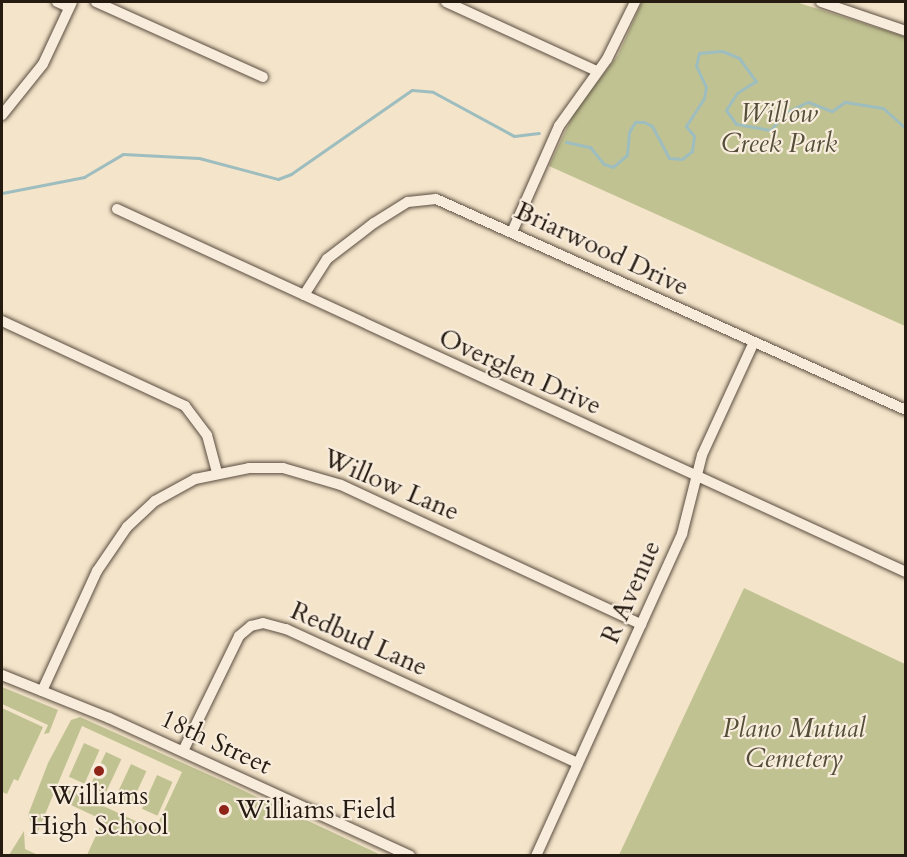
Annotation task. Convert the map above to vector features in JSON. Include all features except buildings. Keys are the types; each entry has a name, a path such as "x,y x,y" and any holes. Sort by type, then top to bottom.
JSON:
{"street":[{"path":"2,116 43,64 71,4 57,2"},
{"path":"96,2 263,77"},
{"path":"446,2 597,70"},
{"path":"512,232 559,126 615,45 635,2"},
{"path":"821,2 833,3 906,31"},
{"name":"Briarwood Drive","path":"304,295 327,259 381,219 419,198 442,200 906,410"},
{"name":"Overglen Drive","path":"117,209 906,572"},
{"path":"2,321 185,406 207,435 217,472"},
{"name":"R Avenue","path":"536,855 682,534 696,475 753,342"},
{"name":"Willow Lane","path":"42,691 109,548 155,501 217,472 275,467 324,478 642,624"},
{"name":"Redbud Lane","path":"183,751 239,636 251,626 263,623 286,629 578,763"},
{"name":"18th Street","path":"2,675 183,751 410,855"}],"green space":[{"name":"Willow Creek Park","path":"642,2 796,2 906,37 905,326 549,166 574,113 618,55"},
{"name":"Plano Mutual Cemetery","path":"744,588 905,664 905,855 619,855"},
{"path":"2,687 58,710 49,733 44,734 48,725 2,704"},
{"path":"2,708 43,727 18,781 14,779 7,794 2,792"},
{"name":"Williams Field","path":"80,717 381,855 87,855 103,820 56,798 58,785 155,830 182,772 82,726 36,836 28,815 48,763 71,720"},
{"path":"84,743 100,750 84,784 69,777"},
{"path":"106,752 121,759 105,794 90,786"},
{"path":"131,764 146,771 131,805 115,798"},
{"path":"157,775 173,782 157,816 142,809"},
{"path":"24,831 25,849 36,854 9,855"}],"waterway":[{"path":"566,142 590,147 604,164 613,167 627,155 629,132 635,122 644,122 652,126 669,158 682,159 692,151 694,136 686,126 704,98 706,87 696,66 699,53 722,51 739,58 756,81 737,93 726,110 736,124 771,130 784,113 808,102 832,111 845,102 883,108 906,129"},
{"path":"2,193 84,177 123,154 199,158 278,179 291,174 412,90 433,92 514,136 539,133"}],"place":[{"name":"Williams High School","path":"99,771"},
{"name":"Williams Field","path":"224,810"}]}
